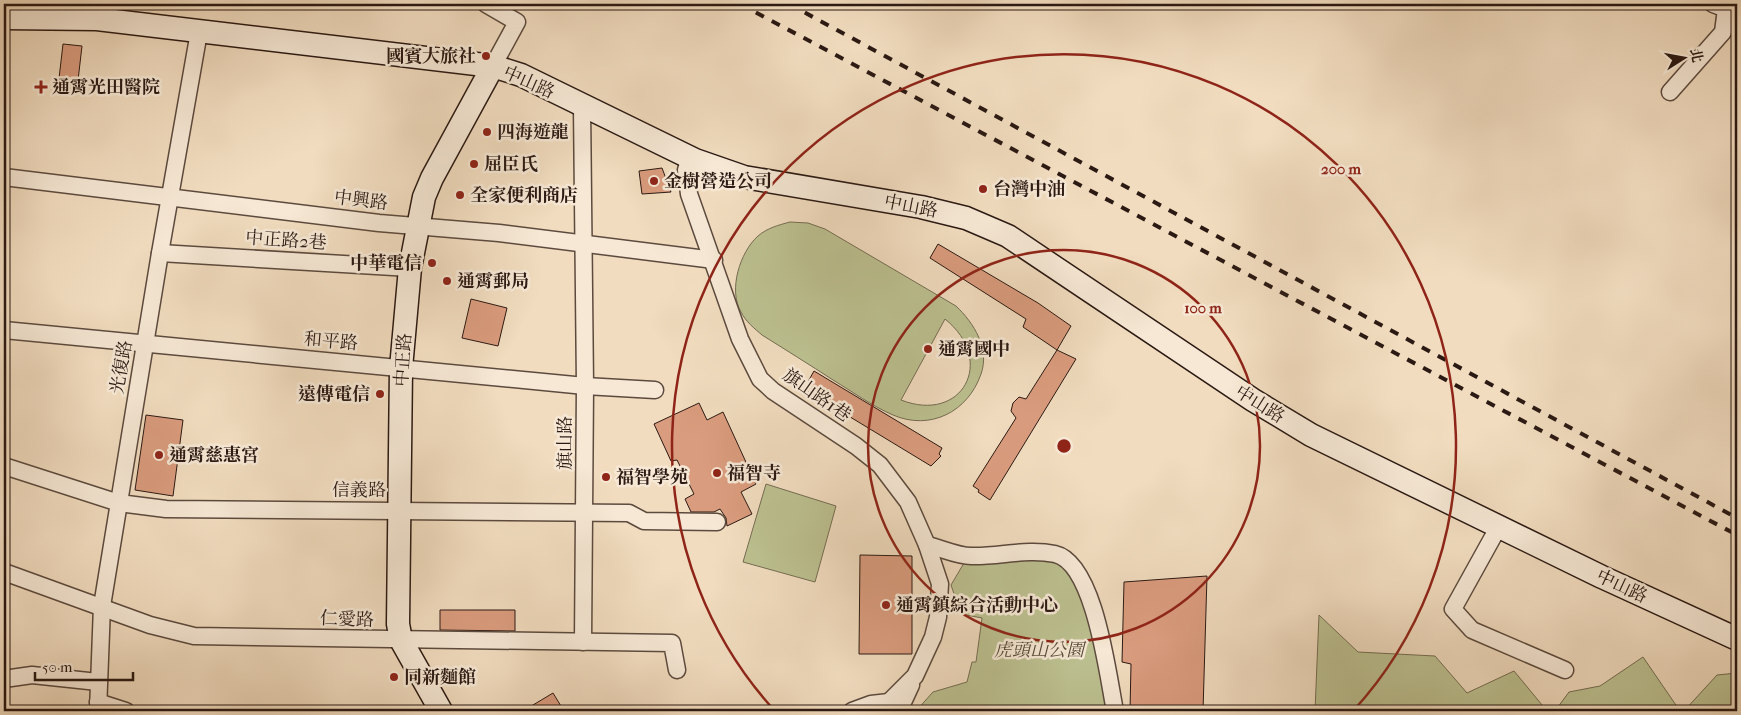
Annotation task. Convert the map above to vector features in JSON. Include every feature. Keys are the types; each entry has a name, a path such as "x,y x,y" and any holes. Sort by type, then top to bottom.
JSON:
{"street":[{"name":"中正路","path":"441,711 401,640 398,624 401,368 410,268 424,197 432,178 517,22 486,4"},
{"path":"1670,92 1723,32 1726,9 1713,4"},
{"name":"中山路","path":"4,18 61,11 97,19 493,66 521,75 690,157 744,177 921,207 966,218 1008,236 1253,400 1311,435 1737,639"},
{"name":"光復路","path":"98,707 102,606 160,253 200,32"},
{"name":"旗山路","path":"582,106 585,386 583,642"},
{"name":"旗山路1巷","path":"690,157 686,170 689,194 749,360 760,378 777,394 856,446 880,465 908,502 927,545 940,584 941,600 933,637 915,676 891,708"},
{"name":"中興路","path":"4,177 418,227 499,233 714,260"},
{"name":"中正路2巷","path":"160,253 410,268"},
{"name":"和平路","path":"4,330 585,386 655,390"},
{"name":"信義路","path":"4,466 118,503 166,509 628,513 644,521 717,522"},
{"path":"1499,526 1453,608 1472,630 1565,670"},
{"path":"927,545 970,556 1017,552 1057,554 1072,565 1094,606 1115,711"},
{"name":"仁愛路","path":"4,572 150,625 194,636 672,643 677,670"},
{"path":"4,679 32,675 98,682"},
{"path":"852,711 871,704 891,708"},
{"path":"98,707 126,711"}],"green space":[{"path":"790,222 808,223 825,229 956,306 963,313 979,337 983,355 981,374 967,399 946,415 934,419 921,421 893,415 833,380 762,335 750,325 737,303 736,283 741,261 758,236 769,229","holes":["945,319 961,336 969,353 970,369 965,384 955,396 941,403 923,405 901,400"]},
{"path":"766,484 836,506 815,582 743,562"},
{"name":"虎頭山公園","path":"1040,556 1064,564 1084,597 1112,711 916,711 933,692 967,682 972,662 976,662 982,618 961,614 951,585 964,563"},
{"path":"1319,615 1358,652 1435,656 1467,693 1514,671 1547,711 1315,711"},
{"path":"1643,657 1680,711 1555,711 1569,692 1600,686"},
{"path":"1737,673 1737,711 1684,711 1717,675"}],"building":[{"path":"63,44 82,46 77,89 58,87"},
{"name":"金樹營造公司","path":"662,168 671,192 642,194 639,171"},
{"path":"938,244 1038,303 1071,326 1057,350 1023,327 1026,319 930,258"},
{"path":"471,299 507,308 498,346 462,338"},
{"path":"1057,350 1076,359 990,500 973,486 1016,418 1011,411 1013,403 1019,397 1026,399"},
{"path":"814,371 942,448 939,454 941,456 931,466 804,389"},
{"name":"福智寺","path":"699,403 707,420 723,412 756,484 741,492 752,514 727,526 726,518 720,509 714,512 691,512 685,499 694,494 677,460 671,461 654,424"},
{"name":"通霄慈惠宮","path":"146,415 183,420 173,496 135,490"},
{"name":"通霄鎮綜合活動中心","path":"860,555 912,556 912,654 859,654"},
{"path":"1207,576 1203,711 1130,711 1131,664 1122,662 1124,582"},
{"path":"440,610 515,610 515,631 440,630"},
{"path":"553,693 564,711 523,711"}],"railway":[{"path":"740,4 1737,535"},
{"path":"789,4 1737,518"}],"place":[{"name":"國賓大旅社","path":"486,56"},
{"name":"通霄光田醫院","path":"41,87"},
{"name":"四海遊龍","path":"487,132"},
{"name":"屈臣氏","path":"474,164"},
{"name":"金樹營造公司","path":"654,181"},
{"name":"台灣中油","path":"983,189"},
{"name":"全家便利商店","path":"460,195"},
{"name":"中華電信","path":"432,263"},
{"name":"通霄郵局","path":"447,281"},
{"name":"通霄國中","path":"928,349"},
{"name":"遠傳電信","path":"380,394"},
{"name":"通霄慈惠宮","path":"159,455"},
{"name":"福智寺","path":"717,473"},
{"name":"福智學苑","path":"606,477"},
{"name":"通霄鎮綜合活動中心","path":"886,605"},
{"name":"同新麵館","path":"394,677"}]}
